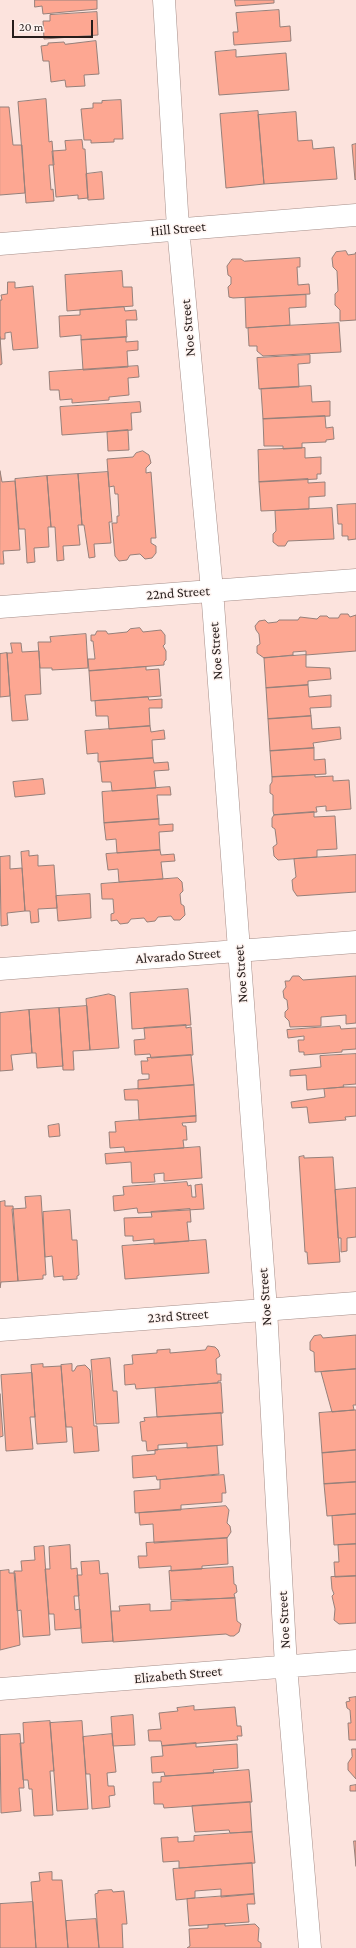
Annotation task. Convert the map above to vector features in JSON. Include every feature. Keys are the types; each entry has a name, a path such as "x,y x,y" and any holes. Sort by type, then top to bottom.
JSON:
{"street":[{"name":"Noe Street","path":"164,0 178,228 212,590 266,1310 286,1666 310,1948"},
{"name":"Hill Street","path":"0,244 178,228 356,215"},
{"name":"22nd Street","path":"0,607 356,580"},
{"name":"Alvarado Street","path":"0,969 356,942"},
{"name":"23rd Street","path":"0,1330 356,1303"},
{"name":"Elizabeth Street","path":"0,1689 356,1661"}],"building":[{"path":"35,0 97,0 97,9 43,14 42,6 35,7"},
{"path":"235,0 274,0 274,3 236,6"},
{"path":"279,10 280,27 290,26 291,41 234,45 233,32 238,32 236,13"},
{"path":"97,12 98,35 44,39 43,21 50,21 50,15"},
{"path":"96,41 99,74 84,75 85,86 66,87 65,80 51,82 49,61 43,61 41,46 48,45 48,43 64,42 65,44"},
{"path":"236,50 236,57 286,53 289,90 219,95 215,52"},
{"path":"46,99 49,142 52,141 54,165 49,165 51,190 53,189 54,201 26,203 18,102"},
{"path":"121,100 123,139 114,139 114,142 91,143 91,140 84,140 81,109 93,108 93,103"},
{"path":"0,107 9,107 13,145 22,145 25,193 0,195"},
{"path":"258,111 264,184 226,188 220,114"},
{"path":"296,112 298,141 312,140 313,149 334,147 337,179 264,184 258,115"},
{"path":"82,140 83,149 85,149 88,198 78,199 78,195 56,197 52,151 66,150 65,141"},
{"path":"356,144 356,179 355,180 352,145"},
{"path":"102,172 104,199 88,200 86,174"},
{"path":"346,251 348,255 355,254 356,252 356,320 340,321 340,310 335,305 335,294 338,291 337,271 333,267 332,258 336,252"},
{"path":"300,258 300,267 297,267 298,285 309,284 310,294 229,297 228,287 231,284 231,277 228,275 227,266 232,259 241,259 244,261"},
{"path":"122,271 123,287 132,287 133,306 67,311 65,275"},
{"path":"8,282 15,282 15,288 33,286 38,348 13,350 11,332 5,333 5,339 0,339 0,300 2,300 1,295 7,294"},
{"path":"306,295 306,307 289,308 290,325 246,328 245,298"},
{"path":"124,307 125,311 136,310 137,320 126,320 127,337 81,340 81,335 60,337 59,316 80,315 80,310"},
{"path":"339,323 341,352 263,356 257,351 257,346 249,346 248,328"},
{"path":"0,337 2,364 0,365"},
{"path":"126,337 126,342 138,341 138,350 127,351 128,367 83,370 81,340"},
{"path":"310,355 310,363 298,364 299,387 259,389 257,358"},
{"path":"138,366 139,377 128,378 129,395 109,397 109,400 72,403 72,399 60,400 59,390 50,390 49,372"},
{"path":"311,386 312,402 330,401 330,416 263,419 261,389"},
{"path":"140,402 141,412 131,413 132,430 62,435 60,407"},
{"path":"325,416 326,428 333,427 334,439 326,440 326,442 302,443 302,448 283,449 283,446 264,446 263,419"},
{"path":"128,430 129,450 108,451 107,432"},
{"path":"305,448 305,458 321,457 321,474 317,474 317,479 259,482 258,450"},
{"path":"143,451 149,455 151,463 146,468 146,473 151,472 156,538 151,538 151,543 156,546 156,553 152,558 145,559 140,554 130,555 127,560 119,561 115,556 112,523 117,523 117,516 119,516 118,494 115,494 114,486 109,487 107,459 133,457 136,453"},
{"path":"0,471 2,482 15,481 20,550 3,551 4,564 0,564"},
{"path":"108,472 112,522 109,522 111,543 94,544 95,557 89,558 84,525 82,525 78,474"},
{"path":"78,474 82,525 78,525 80,545 63,546 64,560 57,561 55,527 51,527 47,476"},
{"path":"47,476 51,527 48,527 49,547 34,548 35,562 27,563 25,529 19,529 15,479"},
{"path":"308,479 308,483 325,482 325,496 309,497 309,509 261,511 259,482"},
{"path":"356,504 356,539 348,540 348,536 342,536 342,524 338,524 337,505"},
{"path":"332,508 334,539 288,541 285,546 278,546 273,542 273,534 276,531 275,511"},
{"path":"341,614 348,614 350,617 356,615 356,651 306,655 306,651 293,652 293,655 264,658 257,653 257,646 260,644 259,634 255,626 259,621 265,620 268,623 277,622 279,620 298,620 300,617 317,619 320,616 338,618"},
{"path":"140,628 143,632 161,630 165,635 165,644 163,646 166,651 166,660 164,665 89,671 88,659 95,659 91,635 95,635 97,631 106,631 108,634 127,632 130,629"},
{"path":"86,634 88,668 52,670 52,668 40,668 38,642 51,642 50,637"},
{"path":"11,643 21,643 22,652 39,651 41,694 25,695 28,720 12,721 7,653 12,653"},
{"path":"7,653 10,696 0,697 0,654"},
{"path":"306,655 306,667 330,668 331,679 308,681 308,685 266,688 264,658"},
{"path":"146,667 146,670 159,669 161,696 91,701 89,671"},
{"path":"308,685 309,697 331,695 331,707 310,708 311,716 268,719 266,688"},
{"path":"148,697 149,700 162,699 162,708 149,708 150,726 109,729 108,716 96,716 95,701"},
{"path":"311,716 312,729 340,727 341,739 313,743 314,748 270,751 268,719"},
{"path":"150,726 151,732 164,730 165,739 152,740 153,758 98,762 98,753 87,754 85,731"},
{"path":"314,748 314,760 325,759 326,774 272,777 270,751"},
{"path":"153,758 154,763 168,762 169,770 154,771 156,788 112,791 111,782 102,782 100,762"},
{"path":"315,775 315,777 333,776 333,781 349,780 351,809 326,811 326,806 316,807 317,812 274,815 273,795 270,793 272,777"},
{"path":"43,779 45,794 15,797 13,782"},
{"path":"170,787 171,795 157,795 159,819 104,823 102,792"},
{"path":"314,812 314,817 335,816 337,849 317,850 317,857 278,860 274,856 273,847 277,844 275,829 272,827 272,818 274,815"},
{"path":"159,819 159,825 173,824 173,831 159,832 160,850 117,853 116,839 106,840 104,823"},
{"path":"160,850 161,855 174,854 175,861 161,862 163,879 119,882 118,869 108,870 106,854"},
{"path":"29,851 29,856 38,855 38,866 54,865 57,908 38,909 39,922 31,923 30,911 25,911 21,852"},
{"path":"356,855 356,892 297,896 293,890 292,880 296,877 294,859"},
{"path":"10,856 10,869 22,868 25,911 7,913 8,925 1,926 0,857"},
{"path":"178,878 182,882 183,891 180,894 181,904 184,906 185,915 180,920 174,920 171,916 158,917 155,921 147,922 144,918 131,919 128,923 120,924 117,920 111,921 111,914 114,913 113,899 102,899 101,884"},
{"path":"90,894 91,918 58,921 56,896"},
{"path":"293,976 299,976 303,980 356,976 356,1023 346,1024 346,1015 321,1017 321,1026 290,1027 289,1021 285,1017 285,1012 288,1009 287,1000 284,998 283,991 286,987 285,981 289,981"},
{"path":"188,989 191,1025 132,1029 130,993"},
{"path":"109,994 115,996 119,1048 90,1050 86,999"},
{"path":"87,1006 90,1050 73,1051 74,1070 63,1070 59,1008"},
{"path":"59,1008 63,1066 37,1068 36,1053 32,1053 29,1010"},
{"path":"29,1010 32,1053 11,1055 13,1070 0,1071 0,1013"},
{"path":"186,1025 186,1028 191,1027 193,1055 151,1058 150,1054 135,1055 134,1040 145,1039 144,1028"},
{"path":"340,1026 341,1029 356,1028 356,1049 342,1050 342,1052 304,1055 304,1052 299,1052 298,1040 304,1040 304,1036 288,1038 287,1030"},
{"path":"356,1054 356,1084 343,1085 344,1087 307,1090 306,1075 290,1076 290,1070 321,1067 320,1056"},
{"path":"191,1055 194,1085 138,1089 138,1080 149,1079 149,1074 142,1074 141,1061 148,1061 147,1058"},
{"path":"194,1085 196,1116 139,1120 138,1100 125,1100 124,1090"},
{"path":"356,1087 356,1116 345,1117 346,1120 309,1123 307,1107 292,1108 291,1102 325,1097 324,1089"},
{"path":"196,1116 196,1122 182,1123 183,1126 186,1126 187,1140 183,1140 184,1148 125,1152 124,1147 110,1148 109,1132 116,1132 115,1122"},
{"path":"59,1124 60,1136 49,1137 48,1126"},
{"path":"200,1147 202,1178 164,1181 164,1173 154,1174 155,1182 132,1183 131,1162 106,1164 105,1154"},
{"path":"304,1156 304,1158 333,1157 340,1262 308,1264 307,1252 305,1252 299,1157"},
{"path":"187,1182 188,1186 191,1185 192,1197 196,1197 195,1185 202,1184 204,1209 138,1213 137,1208 114,1211 113,1196 124,1195 123,1187"},
{"path":"356,1188 356,1237 347,1238 347,1251 341,1252 341,1238 338,1238 335,1190"},
{"path":"41,1196 46,1275 43,1275 43,1279 18,1281 12,1209 26,1208 25,1197"},
{"path":"5,1201 5,1206 13,1206 18,1281 1,1282 0,1288 0,1202"},
{"path":"190,1209 191,1222 187,1222 189,1241 154,1244 154,1239 133,1241 133,1236 125,1236 124,1218 152,1217 151,1212"},
{"path":"70,1210 72,1240 77,1240 79,1275 77,1276 77,1279 63,1280 63,1276 54,1277 52,1256 45,1257 43,1212"},
{"path":"206,1240 209,1273 125,1279 122,1246"},
{"path":"321,1335 323,1338 356,1335 356,1369 315,1372 314,1352 310,1350 310,1342 314,1336"},
{"path":"208,1346 215,1347 220,1356 216,1359 217,1374 221,1374 221,1381 218,1381 218,1383 136,1389 135,1384 125,1385 124,1365 133,1364 132,1355 157,1353 157,1350 170,1349 170,1353 205,1350"},
{"path":"110,1358 113,1391 117,1391 119,1423 96,1424 91,1360"},
{"path":"43,1364 43,1367 61,1366 67,1442 37,1444 31,1365"},
{"path":"72,1364 72,1371 74,1371 77,1366 85,1365 90,1370 94,1426 97,1426 99,1451 74,1453 72,1427 66,1427 61,1365"},
{"path":"356,1369 356,1405 353,1405 354,1410 332,1412 321,1372"},
{"path":"32,1373 35,1417 30,1417 33,1449 6,1451 1,1375"},
{"path":"221,1383 223,1413 157,1417 155,1388"},
{"path":"0,1394 3,1436 0,1437"},
{"path":"356,1410 356,1450 322,1453 319,1413"},
{"path":"221,1413 223,1445 187,1448 187,1443 158,1445 158,1450 147,1451 146,1441 142,1441 140,1422 145,1421 144,1418"},
{"path":"217,1446 219,1474 157,1480 156,1476 133,1478 132,1456 155,1454 155,1450"},
{"path":"356,1450 356,1482 324,1484 322,1453"},
{"path":"224,1475 226,1493 222,1493 222,1502 181,1505 181,1510 135,1513 134,1491 160,1489 160,1480"},
{"path":"356,1482 356,1514 327,1516 324,1484"},
{"path":"226,1506 229,1510 227,1523 230,1526 231,1532 227,1538 154,1543 153,1524 140,1525 139,1513"},
{"path":"356,1514 356,1544 334,1545 332,1516"},
{"path":"227,1538 228,1564 202,1566 202,1569 171,1571 171,1566 139,1568 138,1556 147,1556 146,1543"},
{"path":"356,1544 356,1576 335,1577 334,1562 339,1562 338,1545"},
{"path":"70,1545 71,1569 77,1568 79,1596 74,1596 75,1610 80,1609 81,1628 55,1630 54,1614 49,1614 45,1569 50,1569 49,1547"},
{"path":"44,1546 50,1635 23,1637 21,1610 17,1611 14,1571 22,1571 21,1561 35,1560 34,1547"},
{"path":"99,1561 100,1574 108,1573 113,1641 82,1643 77,1575 82,1575 81,1562"},
{"path":"233,1567 234,1584 236,1585 237,1592 234,1594 235,1598 171,1600 169,1571"},
{"path":"9,1570 9,1573 15,1573 20,1645 0,1650 0,1571"},
{"path":"356,1576 356,1623 339,1624 334,1620 335,1609 332,1596 334,1594 331,1577"},
{"path":"235,1598 237,1621 241,1624 239,1632 234,1636 226,1634 113,1642 111,1611 120,1611 119,1606 150,1604 150,1611 171,1610 171,1602"},
{"path":"356,1697 356,1740 349,1740 348,1723 351,1723 350,1710 347,1708 346,1702 350,1701 349,1698"},
{"path":"194,1706 194,1710 235,1707 237,1726 241,1726 242,1736 237,1736 238,1740 162,1746 161,1741 149,1741 148,1730 161,1729 159,1713 178,1711 177,1708"},
{"path":"133,1715 135,1745 113,1746 111,1717"},
{"path":"50,1721 54,1771 50,1771 53,1815 34,1816 32,1789 29,1789 28,1780 23,1780 20,1743 24,1743 23,1723"},
{"path":"82,1721 88,1809 57,1811 50,1723"},
{"path":"20,1734 24,1788 19,1788 21,1811 1,1813 0,1735"},
{"path":"112,1734 116,1772 107,1773 108,1786 114,1786 115,1795 109,1796 110,1807 92,1809 90,1774 86,1774 83,1737"},
{"path":"196,1743 196,1747 237,1744 238,1768 213,1770 214,1773 165,1776 164,1772 152,1773 151,1757 163,1756 162,1746"},
{"path":"352,1749 356,1749 356,1779 348,1770 348,1763 352,1757"},
{"path":"249,1770 252,1802 164,1808 163,1804 154,1804 153,1782 161,1782 161,1777"},
{"path":"356,1785 356,1791 350,1791 350,1786"},
{"path":"250,1802 252,1832 230,1833 229,1830 195,1832 192,1806"},
{"path":"252,1832 255,1863 179,1868 179,1861 163,1862 161,1838 178,1837 178,1842 194,1841 194,1836"},
{"path":"354,1841 356,1841 356,1866"},
{"path":"252,1863 254,1894 221,1897 221,1889 195,1891 195,1898 176,1900 173,1869"},
{"path":"52,1872 52,1880 62,1880 68,1948 36,1948 31,1882 40,1881 39,1873"},
{"path":"112,1890 113,1892 124,1891 127,1924 122,1924 123,1948 99,1948 95,1894 98,1893 98,1891"},
{"path":"254,1894 255,1904 247,1904 249,1922 189,1926 187,1899"},
{"path":"33,1902 36,1948 0,1948 0,1904"},
{"path":"96,1919 99,1948 68,1948 66,1921"},
{"path":"225,1924 225,1926 255,1924 259,1928 258,1941 261,1943 261,1948 187,1948 190,1946 189,1929 208,1928 208,1925"}]}
